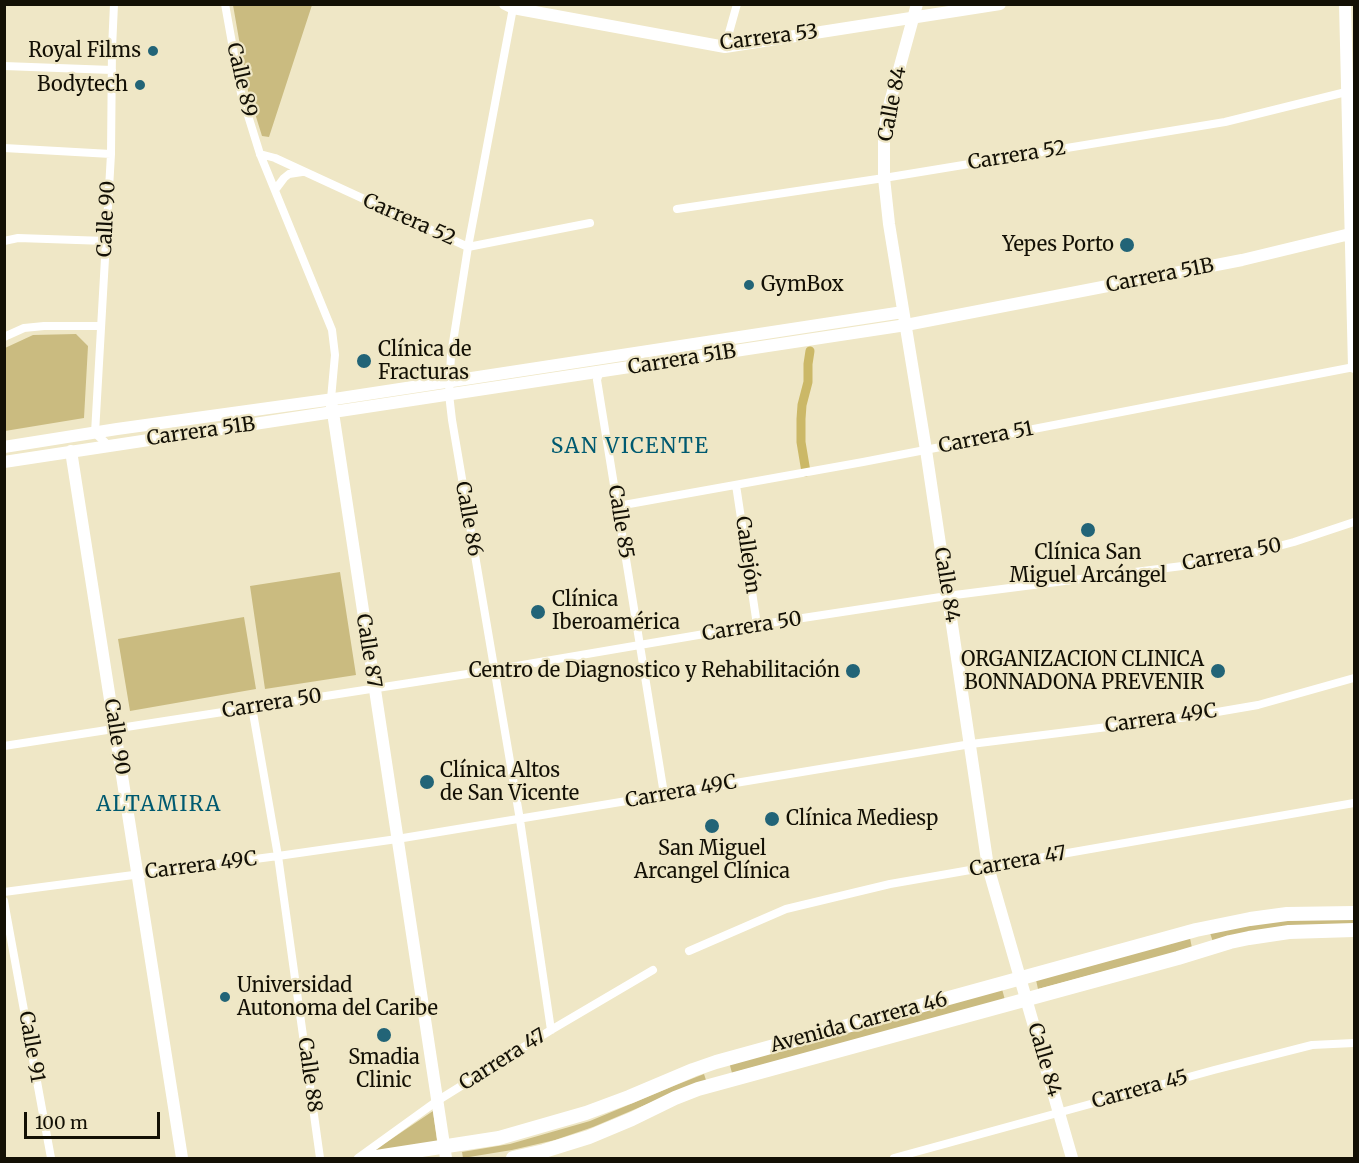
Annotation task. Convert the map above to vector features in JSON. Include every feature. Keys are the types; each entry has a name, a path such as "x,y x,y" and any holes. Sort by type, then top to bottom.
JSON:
{"main road":[{"name":"Calle 84","path":"917,4 887,113 884,138 884,178 889,224 926,450 988,867 1072,1158"},
{"name":"Carrera 53","path":"509,6 725,47 1000,4"},
{"path":"1345,4 1351,91 1354,367"},
{"name":"Carrera 51B","path":"4,462 906,325 1242,260 1353,234"},
{"name":"Carrera 51B","path":"4,447 903,312"},
{"name":"Calle 87","path":"331,399 445,1153"},
{"path":"71,452 95,433"},
{"name":"Calle 90","path":"71,452 182,1158"},
{"name":"Avenida Carrera 46","path":"370,1158 445,1153 586,1113 629,1097 715,1059 1196,930 1287,914 1354,913"},
{"path":"1196,930 1201,951"},
{"name":"Avenida Carrera 46","path":"513,1158 589,1137 698,1089 1239,940 1289,932 1354,930"}],"street":[{"name":"Calle 90","path":"95,433 111,154 114,4"},
{"name":"Calle 89","path":"225,4 241,93 260,154"},
{"path":"725,47 736,4"},
{"name":"Calle 86","path":"509,6 451,355 449,394 551,1030"},
{"path":"4,66 112,70"},
{"name":"Carrera 52","path":"677,209 884,178 1225,122 1351,91"},
{"path":"4,148 111,154"},
{"name":"Carrera 52","path":"260,154 275,158 468,247 590,223"},
{"name":"Calle 87","path":"260,154 332,330 335,354 331,399"},
{"path":"275,190 284,178 296,172 302,172"},
{"path":"4,241 18,238 106,241"},
{"path":"4,337 24,328 101,326"},
{"name":"Calle 85","path":"603,358 597,380 664,794"},
{"name":"Carrera 51","path":"618,506 926,450 1354,367"},
{"path":"95,433 108,445"},
{"name":"Callejón","path":"736,485 757,625"},
{"name":"Carrera 50","path":"4,746 494,670 757,625 948,596 1190,565 1241,556 1294,542 1354,522"},
{"name":"Carrera 49C","path":"4,892 397,839 971,744 1188,717 1258,705 1354,678"},
{"name":"Calle 88","path":"252,707 278,856 321,1158"},
{"name":"Carrera 47","path":"689,951 786,909 890,884 1354,803"},
{"name":"Calle 91","path":"4,901 51,1158"},
{"name":"Carrera 47","path":"358,1158 437,1101 653,970"},
{"name":"Carrera 45","path":"894,1158 1312,1045 1354,1043"},
{"path":"715,1059 721,1083"}],"shaded area":[{"path":"233,5 312,5 269,137 262,136 248,91"},
{"path":"76,334 88,346 84,418 5,431 5,348 33,335"},
{"path":"340,572 356,675 265,689 250,586"},
{"path":"244,617 256,689 130,711 118,639"},
{"path":"1354,918 1354,926 1213,942 1210,933 1274,921"},
{"path":"1190,938 1192,948 1038,989 1036,980"},
{"path":"1002,989 1005,1000 732,1073 729,1062"},
{"path":"704,1074 706,1080 593,1127 555,1140 463,1158 462,1152 510,1144 590,1121"},
{"path":"433,1111 437,1141 366,1156 375,1150"}],"waterway":[{"path":"806,472 801,442 801,419 808,382 810,351"}],"place":[{"name":"Royal Films","path":"153,51"},
{"name":"Bodytech","path":"140,85"},
{"name":"Yepes Porto","path":"1127,245"},
{"name":"GymBox","path":"749,285"},
{"name":"Clínica de Fracturas","path":"364,361"},
{"name":"Clínica San Miguel Arcángel","path":"1088,530"},
{"name":"Clínica Iberoamérica","path":"538,612"},
{"name":"Centro de Diagnostico y Rehabilitación","path":"853,671"},
{"name":"ORGANIZACION CLINICA BONNADONA PREVENIR","path":"1218,671"},
{"name":"Clínica Altos de San Vicente","path":"427,782"},
{"name":"Clínica Mediesp","path":"772,819"},
{"name":"San Miguel Arcangel Clínica","path":"712,826"},
{"name":"Universidad Autonoma del Caribe","path":"225,997"},
{"name":"Smadia Clinic","path":"384,1035"}],"district":[{"name":"SAN VICENTE","path":"630,447"},
{"name":"ALTAMIRA","path":"159,805"}]}
